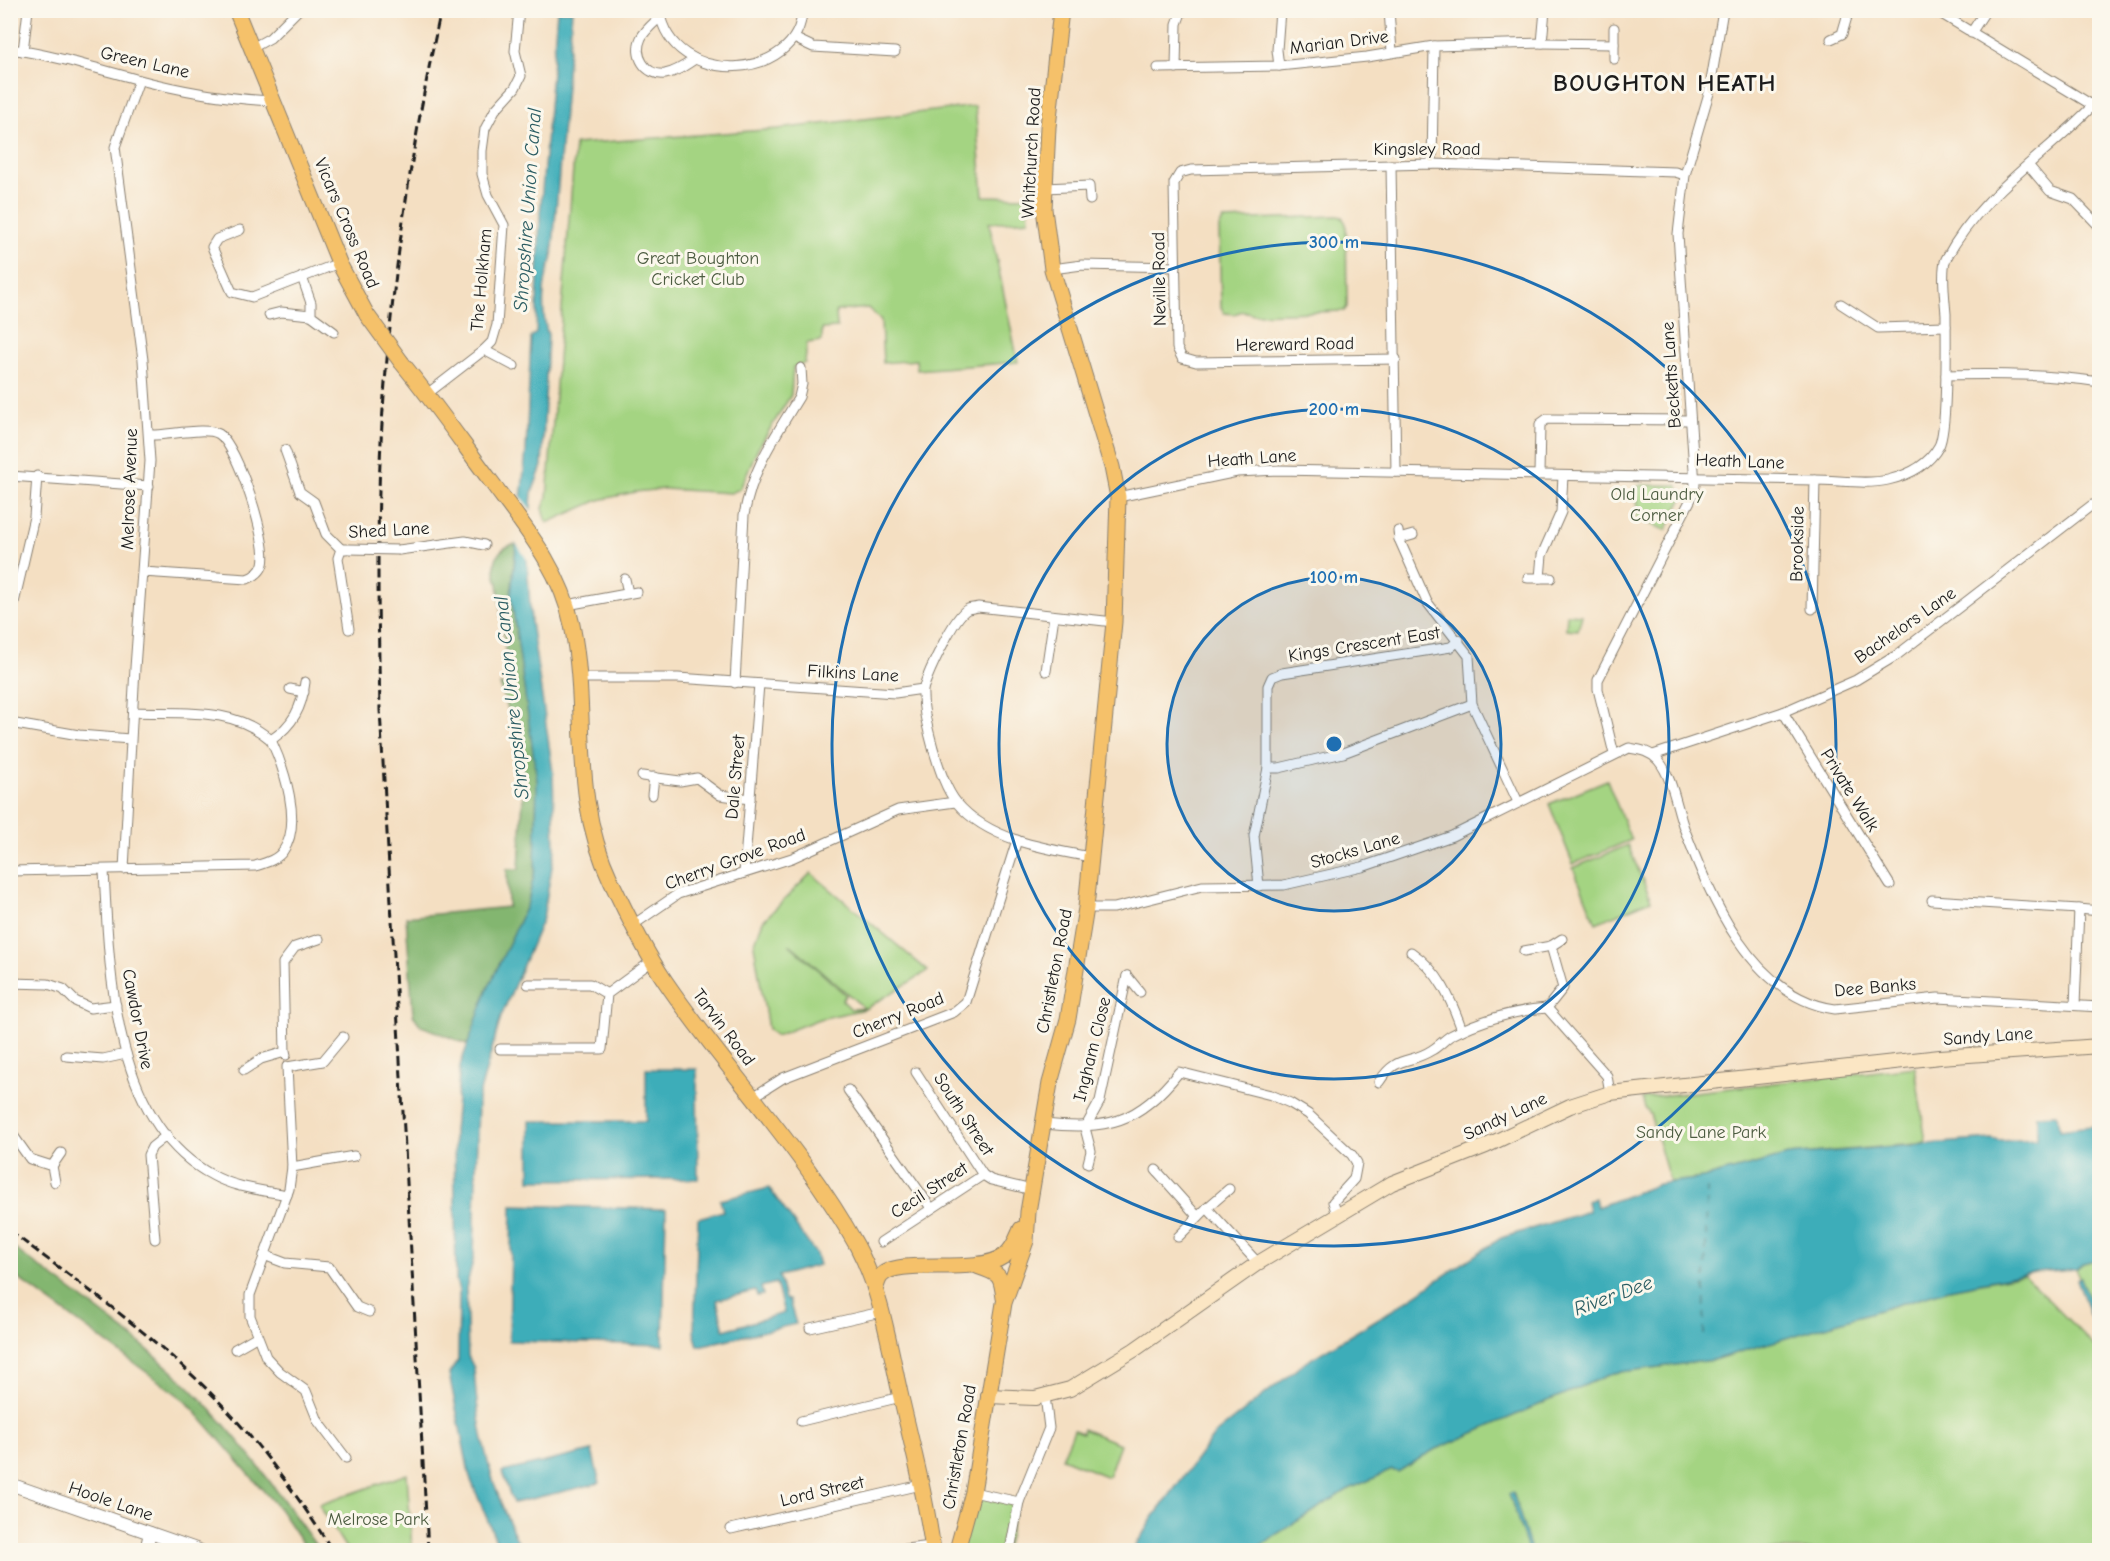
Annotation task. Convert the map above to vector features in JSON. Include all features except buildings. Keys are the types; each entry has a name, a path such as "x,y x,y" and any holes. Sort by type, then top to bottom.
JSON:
{"highway":[{"name":"Vicars Cross Road","path":"236,10 339,263 367,315 519,519"},
{"name":"Whitchurch Road","path":"1061,10 1044,209 1052,269 1091,400"},
{"name":"Christleton Road","path":"958,1547 973,1492 1004,1303 1026,1240 1028,1212 1050,1083 1068,1019 1086,908 1114,622 1118,497 1113,467 1091,400"},
{"name":"Tarvin Road","path":"519,519 553,572 567,605 576,649 582,773 592,832 609,878 652,961 800,1158 857,1247 875,1289 881,1312 921,1485 932,1548"},
{"path":"977,1266 1004,1256 1015,1244 1028,1212"},
{"path":"857,1247 875,1262 905,1267"},
{"path":"875,1289 880,1276 888,1270 905,1267 977,1266 996,1272 1002,1279 1004,1303"},
{"path":"932,1548 958,1547"}],"main road":[{"name":"Sandy Lane","path":"988,1396 1045,1396 1070,1389 1094,1376 1258,1263 1392,1183 1486,1146 1570,1106 1610,1093 1940,1057 2100,1046"}],"street":[{"path":"22,51 27,10"},
{"path":"252,48 270,38 298,10"},
{"name":"The Holkham","path":"427,394 484,350 492,342 497,325 504,225 488,195 482,174 482,151 485,129 495,110 515,88 520,75 515,51 519,10"},
{"path":"695,59 676,70 663,74 649,70 641,62 637,50 642,37 660,14 678,48 695,59 714,66 751,66 773,56 794,38 802,10"},
{"path":"1176,68 1178,24 1182,10"},
{"path":"1279,66 1277,50 1280,10"},
{"path":"1389,10 1392,52"},
{"path":"1542,43 1545,10"},
{"name":"Becketts Lane","path":"1614,754 1598,689 1598,680 1691,499 1696,477 1678,256 1680,207 1685,175 1709,93 1723,10"},
{"path":"1842,34 1849,10"},
{"path":"1935,10 2092,105"},
{"path":"1971,33 1986,10"},
{"path":"1614,28 1614,59"},
{"path":"1831,39 1842,34 1853,36"},
{"path":"794,38 813,47 895,52"},
{"name":"Marian Drive","path":"1158,68 1279,66 1366,57 1434,46 1614,44"},
{"path":"1432,164 1434,46"},
{"name":"Green Lane","path":"10,49 139,80 240,99 273,101"},
{"name":"Melrose Avenue","path":"124,869 130,740 149,486 149,435 143,360 115,154 139,80"},
{"name":"Heath Lane","path":"1118,497 1237,472 1278,470 1885,481 1919,468 1932,456 1941,443 1946,375 1945,262 1972,219 1995,193 2100,98"},
{"name":"Kingsley Road","path":"1174,183 1180,173 1191,170 1432,164 1675,172 1685,175"},
{"path":"1391,165 1396,359 1396,472"},
{"path":"2028,165 2050,191 2073,199 2100,227"},
{"name":"Neville Road","path":"1174,183 1177,348 1182,358 1196,362"},
{"path":"1045,188 1089,186 1090,200"},
{"path":"240,230 213,242 216,257 232,292 252,297 339,263"},
{"path":"1052,269 1082,265 1176,267"},
{"path":"302,277 311,303 311,315"},
{"path":"1841,304 1878,328 1946,326"},
{"path":"269,315 281,312 311,315 334,332"},
{"name":"The Holkham","path":"484,350 514,366"},
{"name":"Hereward Road","path":"1196,362 1396,359"},
{"path":"735,683 744,515 748,494 759,464 799,397 802,384 801,368"},
{"path":"1946,375 2006,374 2069,377 2100,382"},
{"path":"1539,474 1540,424 1547,419 1690,420"},
{"path":"143,572 247,579 258,573 264,560 254,509 237,463 221,435 210,431 149,435"},
{"path":"285,450 300,492 314,502 326,534 345,549"},
{"path":"10,476 37,476 149,486"},
{"path":"10,620 34,517 37,476"},
{"path":"1551,578 1535,578 1542,555 1561,512 1563,476"},
{"name":"Brookside","path":"1812,609 1815,480"},
{"name":"Bachelors Lane","path":"1614,754 1629,748 1645,750 1653,755 1783,712 1856,680 1897,655 2096,503"},
{"path":"1413,536 1398,535 1427,602 1459,640 1468,656 1472,704 1518,802"},
{"name":"Shed Lane","path":"349,629 338,558 345,549 399,550 465,541 484,546"},
{"path":"567,605 632,593 626,579"},
{"name":"Filkins Lane","path":"578,678 649,677 895,693 923,689 941,649 961,615 968,609 978,608 1114,622"},
{"path":"1046,671 1054,616"},
{"name":"Kings Crescent East","path":"1268,768 1268,686 1272,677 1282,673 1451,647 1459,640"},
{"name":"Dale Street","path":"744,873 759,684"},
{"path":"271,740 293,720 305,687 290,689"},
{"path":"923,689 922,707 934,751 955,801 989,828 1017,840 1091,857"},
{"path":"1259,886 1254,836 1268,768 1279,768 1343,753 1472,704"},
{"path":"10,871 255,866 271,861 283,853 290,839 292,825 286,772 271,740 257,728 229,716 133,712"},
{"name":"Private Walk","path":"1783,712 1890,885"},
{"path":"10,723 79,735 130,740"},
{"name":"Stocks Lane","path":"1086,908 1114,908 1183,889 1259,886 1314,879 1404,854 1452,836 1614,754"},
{"name":"Dee Banks","path":"1653,755 1665,771 1699,864 1731,926 1754,960 1789,993 1819,1006 1835,1009 1938,998 2100,1007"},
{"path":"642,776 680,782 697,778 720,795 750,799"},
{"path":"652,795 654,777"},
{"name":"Cherry Grove Road","path":"633,925 678,894 799,855 898,810 955,801"},
{"name":"Cherry Road","path":"753,1097 783,1078 954,1012 966,1002 1017,840"},
{"name":"Cawdor Drive","path":"104,870 108,955 116,1005 134,1084 167,1135 192,1162 213,1176 238,1186 286,1195"},
{"path":"1932,900 2100,911"},
{"path":"2075,1005 2079,909"},
{"path":"319,939 295,947 283,963 285,1052 292,1167 286,1195 250,1295 250,1316 256,1337 273,1364 306,1391 318,1421 346,1458"},
{"path":"1524,951 1551,946 1562,939"},
{"path":"1379,1083 1388,1068 1431,1051 1448,1037 1462,1030 1528,1009 1547,1008 1563,988 1551,946"},
{"path":"1411,952 1422,959 1444,986 1462,1030"},
{"path":"1422,959 1431,953"},
{"path":"500,1049 602,1049 607,994 652,961"},
{"name":"Ingham Close","path":"1088,1163 1092,1151 1085,1128 1100,1101 1126,976 1140,992"},
{"path":"10,983 48,984 63,990 75,1001 90,1008 116,1005"},
{"path":"528,984 590,984 607,994"},
{"path":"1547,1008 1607,1076 1610,1093"},
{"path":"287,1067 324,1060 344,1037"},
{"path":"244,1070 261,1059 285,1052"},
{"path":"66,1056 102,1059 126,1054"},
{"name":"South Street","path":"916,1072 983,1175"},
{"path":"1085,1128 1137,1113 1150,1105 1179,1072 1271,1095 1308,1114 1358,1163 1354,1179 1333,1202 1337,1215"},
{"path":"848,1090 931,1208"},
{"name":"Ingham Close","path":"1043,1124 1085,1128"},
{"path":"10,1131 30,1159 52,1166"},
{"path":"155,1239 148,1155 152,1147 167,1135"},
{"path":"55,1182 52,1166 61,1153"},
{"path":"292,1167 354,1156"},
{"path":"1156,1170 1198,1217"},
{"name":"Cecil Street","path":"881,1242 983,1175 992,1180 1032,1190"},
{"path":"1178,1237 1229,1189"},
{"path":"1207,1208 1258,1263"},
{"path":"264,1255 285,1263 329,1267 357,1306 369,1312"},
{"path":"810,1328 881,1312"},
{"path":"235,1349 256,1337"},
{"path":"1011,1551 1019,1502 1049,1428 1045,1396"},
{"path":"801,1421 901,1397"},
{"name":"Hoole Lane","path":"10,1484 199,1551"},
{"name":"Lord Street","path":"731,1529 921,1485"},
{"path":"973,1492 1019,1502"},
{"path":"146,1551 150,1533"},
{"path":"897,1551 932,1548"}],"green space":[{"name":"Great Boughton Cricket Club","path":"975,106 983,196 1027,197 1029,220 989,223 1018,362 917,370 916,360 883,363 881,320 868,308 836,311 837,328 822,329 822,341 807,343 805,363 793,367 791,395 757,450 740,489 731,493 664,489 635,492 599,500 547,523 543,508 547,498 575,144 778,129"},
{"path":"1342,217 1346,224 1347,307 1344,311 1224,313 1221,307 1219,228 1223,220"},
{"name":"Old Laundry Corner","path":"1638,485 1677,485 1683,498 1666,530 1637,519"},
{"path":"516,544 511,595 537,780 535,870 528,902 486,993 469,1045 421,1026 413,1015 406,917 508,907 507,869 519,869 524,778 518,738 500,685 509,685 495,564 496,558 503,549"},
{"path":"1567,614 1582,615 1578,630 1566,629"},
{"path":"1607,780 1631,840 1573,864 1549,804"},
{"path":"1628,845 1651,900 1596,923 1573,868"},
{"path":"811,873 928,971 865,1009 819,1019 776,1036 768,1029 754,945 763,921","holes":["791,945 864,1008 851,1009 842,1000 846,995"]},
{"name":"Sandy Lane Park","path":"1915,1067 1926,1143 1788,1155 1703,1178 1670,1182 1650,1114 1642,1098"},
{"path":"11,1246 125,1331 189,1387 242,1445 319,1550 307,1550 280,1510 186,1401 11,1273"},
{"path":"2099,1259 2099,1323 2088,1302 2076,1269 2083,1263"},
{"path":"2024,1275 2099,1351 2099,1550 1256,1550 1275,1535 1347,1490 1392,1470 1398,1472 1432,1451 1613,1373 1713,1360 1949,1289"},
{"path":"1083,1429 1120,1444 1108,1477 1062,1458 1074,1430 1082,1433"},
{"name":"Melrose Park","path":"407,1474 412,1550 347,1550 319,1505"},
{"path":"977,1497 1009,1503 1015,1508 1006,1550 960,1550"}],"water":[{"path":"557,11 572,11 552,260 546,277 544,297 544,317 548,335 542,466 532,493 527,558 531,622 553,772 555,850 543,918 501,1017 478,1099 474,1257 466,1288 468,1356 474,1368 483,1440 494,1484 522,1550 500,1550 470,1478 449,1374 458,1360 459,1291 456,1280 454,1131 460,1066 486,993 528,902 535,870 537,780 511,595 526,451 531,337 536,333 540,215"},
{"path":"646,1069 697,1069 698,1179 530,1180 530,1121 646,1121"},
{"name":"River Dee","path":"2057,1114 2059,1130 2099,1125 2099,1259 2083,1263 2076,1269 2035,1272 1949,1289 1713,1360 1613,1373 1432,1451 1398,1472 1392,1470 1347,1490 1275,1535 1256,1550 1133,1550 1152,1519 1215,1434 1304,1363 1394,1309 1501,1238 1589,1211 1587,1201 1595,1198 1597,1207 1659,1184 1703,1178 1788,1155 1992,1139 1999,1141 2037,1139 2037,1115"},
{"path":"769,1188 816,1254 819,1265 779,1276 785,1299 789,1300 796,1324 698,1346 694,1332 698,1218 723,1211 720,1200","holes":["776,1283 784,1313 724,1330 717,1300 755,1291 757,1296 763,1295 761,1287"]},
{"path":"512,1205 666,1209 663,1345 509,1341"},
{"path":"2081,1277 2099,1329 2089,1314 2077,1279"},
{"path":"592,1451 600,1483 513,1503 502,1472"},
{"path":"1513,1492 1531,1550 1528,1550 1509,1494"}],"pier":[{"path":"519,494 533,513 531,565 514,540"}],"ferry route":[{"path":"1704,1335 1707,1189"}],"railway":[{"path":"428,1550 380,710 378,531 382,424 397,268 420,113 441,10"},
{"path":"10,1231 147,1335 190,1373 230,1413 267,1457 332,1550"}],"district":[{"name":"BOUGHTON HEATH","path":"1665,83"}],"water label":[{"name":"Shropshire Union Canal","path":"527,210"},
{"name":"Shropshire Union Canal","path":"511,698"}]}
